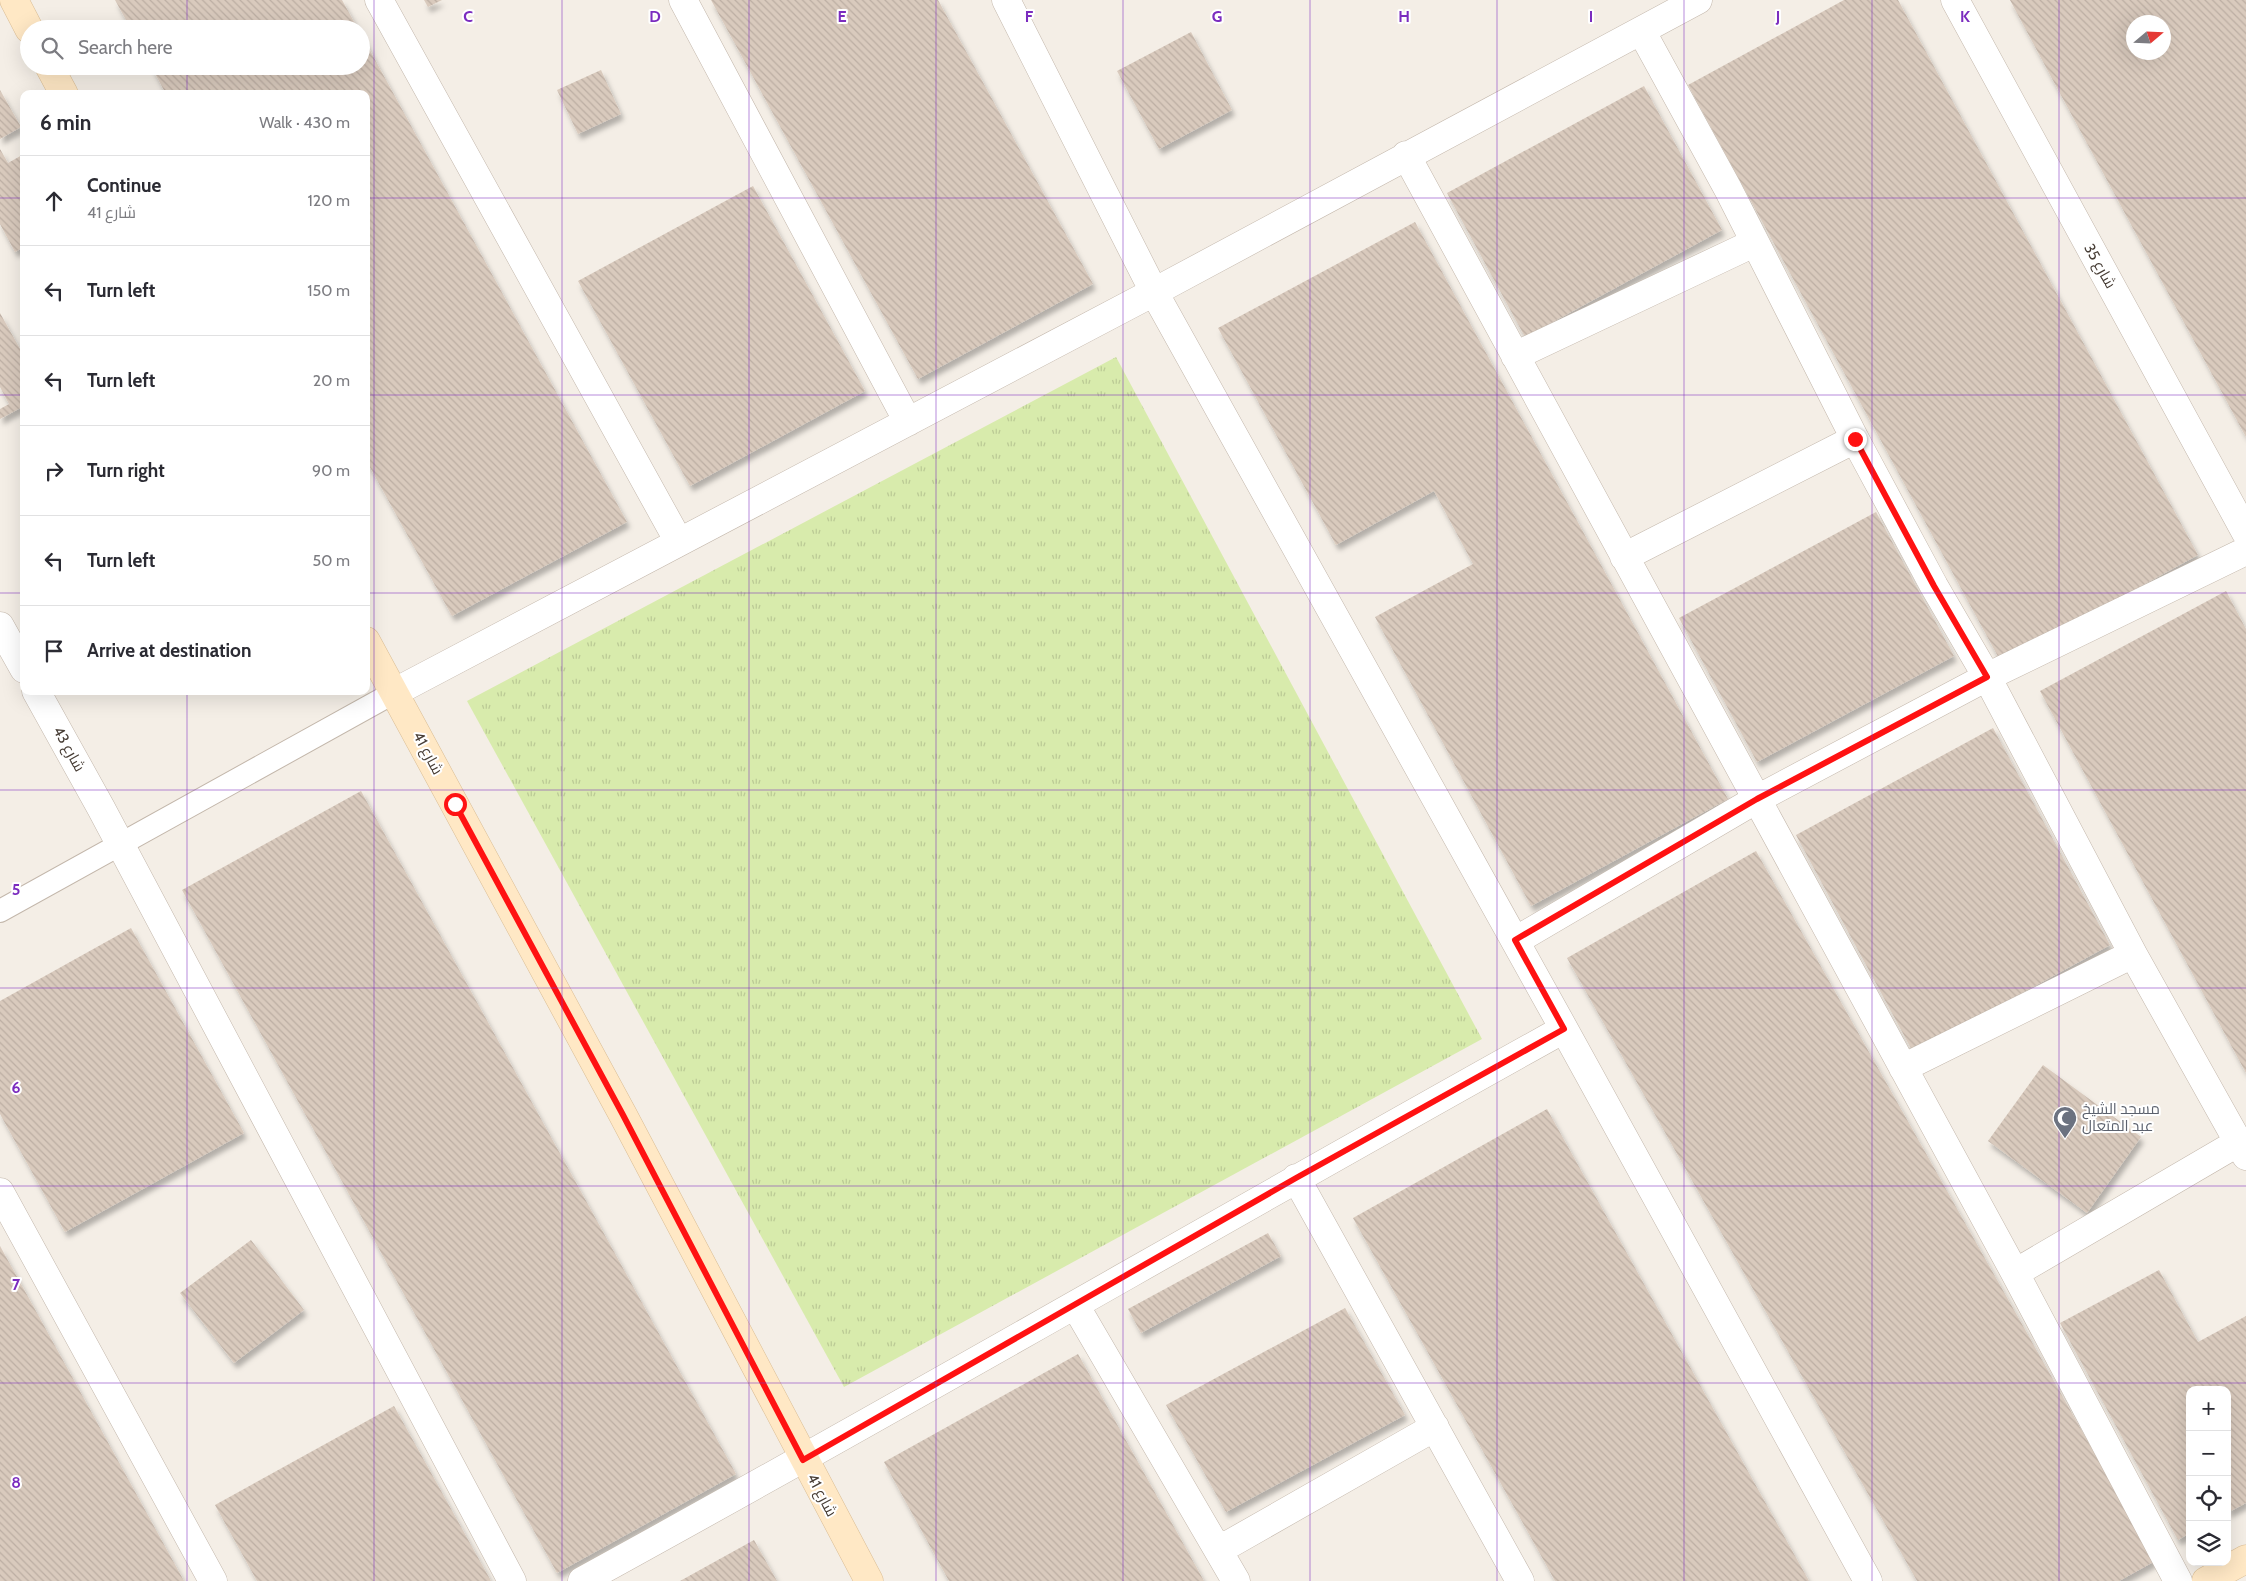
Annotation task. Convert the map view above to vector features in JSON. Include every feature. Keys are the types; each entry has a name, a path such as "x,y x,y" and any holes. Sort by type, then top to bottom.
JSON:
{"main road":[{"path":"14,0 24,20"},
{"path":"54,75 62,90"},
{"name":"شارع 41","path":"370,648 623,1115 803,1460 869,1581"},
{"path":"2206,1581 2246,1559"}],"street":[{"path":"379,0 679,542"},
{"path":"683,0 908,422"},
{"path":"1006,0 1154,292 1515,940 1868,1581"},
{"path":"395,692 1154,292 1406,155 1642,32 1698,0"},
{"name":"شارع 35","path":"1955,0 2246,533"},
{"path":"1642,32 1728,190 1855,439 1934,586 1987,677 2133,954 2243,1149 2015,1273"},
{"path":"1406,155 2015,1273 2178,1581"},
{"path":"1516,356 1754,243"},
{"path":"1624,557 1855,439"},
{"path":"1515,940 1757,799 1987,677 2246,552"},
{"path":"0,626 20,662"},
{"name":"شارع 43","path":"38,695 121,845 512,1581"},
{"path":"1903,1068 2133,954"},
{"path":"582,1581 803,1460 1296,1178 1564,1029"},
{"path":"1296,1178 1520,1581"},
{"path":"0,1192 212,1581"},
{"path":"1076,1304 1236,1581"},
{"path":"1219,1550 1435,1427"}],"lane":[{"path":"0,911 395,692"}],"green space":[{"path":"1116,357 1482,1039 844,1387 467,701"}],"building":[{"path":"115,0 342,0 353,20 126,20"},
{"path":"424,0 442,0 428,7"},
{"path":"711,0 938,0 1093,284 918,379"},
{"path":"1844,0 1898,0 2198,555 2001,662 1688,85"},
{"path":"2010,0 2246,0 2246,437"},
{"path":"1191,32 1232,110 1159,149 1117,71"},
{"path":"370,51 627,522 452,616 370,467 370,90 164,90 156,75 370,75"},
{"path":"601,70 621,114 578,134 557,90"},
{"path":"1644,86 1722,230 1525,337 1447,193"},
{"path":"0,90 20,128 0,139"},
{"path":"0,149 8,163 20,156 20,249 15,252 0,224"},
{"path":"753,186 865,391 690,486 578,281"},
{"path":"1415,222 1728,799 1531,906 1375,617 1473,564 1434,491 1336,545 1218,328"},
{"path":"0,313 20,349 20,408 0,419 0,409 9,404 0,387"},
{"path":"1876,512 1954,656 1757,762 1679,618"},
{"path":"2226,591 2246,629 2246,1073 2040,691"},
{"path":"1993,728 2110,945 1913,1052 1796,835"},
{"path":"361,791 736,1474 557,1573 182,890"},
{"path":"1756,851 2155,1561 2119,1581 1917,1581 1567,958"},
{"path":"131,928 244,1133 65,1232 0,1114 0,1001"},
{"name":"مسجد الشيخ عبد المتعال","path":"2043,1065 2141,1137 2087,1213 1988,1141"},
{"path":"1547,1109 1809,1581 1555,1581 1353,1218"},
{"path":"1268,1233 1281,1256 1141,1333 1128,1309"},
{"path":"251,1240 304,1310 234,1363 180,1293"},
{"path":"0,1246 37,1313 184,1581 0,1581"},
{"path":"2159,1270 2198,1342 2246,1316 2246,1503 2231,1511 2231,1386 2186,1386 2186,1535 2178,1540 2060,1323"},
{"path":"1345,1308 1405,1415 1226,1512 1166,1405"},
{"path":"1078,1354 1204,1581 949,1581 884,1462"},
{"path":"394,1406 491,1581 257,1581 215,1505"},
{"path":"754,1540 777,1581 680,1581"}],"place":[{"name":"مسجد الشيخ عبد المتعال","path":"2065,1139"}],"route":[{"path":"455,804 623,1115 803,1460 1296,1178 1564,1029 1515,940 1757,799 1987,677 1934,586 1855,439"}]}
